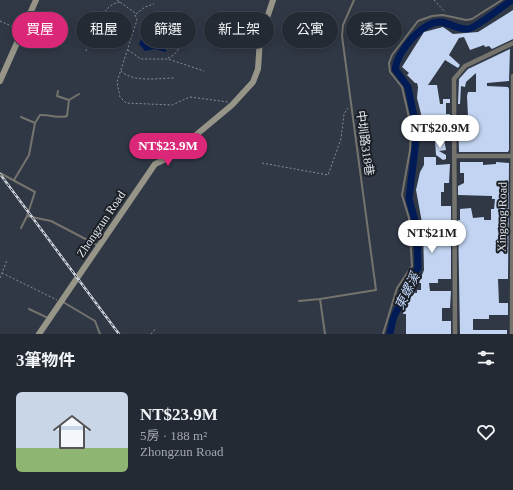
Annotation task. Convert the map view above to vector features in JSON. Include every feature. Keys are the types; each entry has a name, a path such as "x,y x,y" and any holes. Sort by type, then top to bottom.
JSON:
{"street":[{"path":"31,12 36,0"},
{"name":"Zhongzun Road","path":"39,334 155,164 174,155 232,105 256,78 260,39 273,0"},
{"path":"454,334 454,79 465,66 513,43"},
{"path":"0,81 15,48"},
{"name":"Xingong Road","path":"512,334 513,76"},
{"path":"454,156 513,156"}],"lane":[{"name":"中圳路318巷","path":"320,299 376,290 342,36 343,25 354,0"},
{"path":"383,334 397,288 412,266 409,218 402,195 410,150 411,126 402,87 390,72 389,63 392,55 418,22 432,16 447,16 466,20 472,19 502,0"},
{"path":"58,91 57,96 69,100 79,94"},
{"path":"14,180 29,155 35,123 40,115 48,114 61,118 67,116 69,100"},
{"path":"21,117 35,123"},
{"path":"0,173 35,192 27,216 21,228"},
{"path":"27,216 51,221 100,246"},
{"path":"299,301 320,299 325,334"},
{"path":"62,302 95,321 100,334"},
{"path":"29,309 50,319"}],"path":[{"path":"117,0 135,14 137,20 117,82 117,90 120,97 126,103 172,105 190,98 228,102 232,105"},
{"path":"434,0 444,10 447,16"},
{"path":"86,51 90,39 109,6 121,2"},
{"path":"135,14 145,7 154,4"},
{"path":"0,21 12,26"},
{"path":"168,58 174,55 179,48"},
{"path":"127,50 141,59 168,58 204,71"},
{"path":"121,71 126,76 137,78 175,78"},
{"path":"262,163 328,175 341,139 346,110 351,106"},
{"path":"0,278 7,260"},
{"path":"2,273 62,302"},
{"path":"151,334 156,328"}],"water":[{"path":"142,48 166,48 166,52 154,49 145,51"}],"building":[{"path":"513,10 513,39 492,49 489,46 485,47 484,45 470,50 464,37 459,38 449,55 460,65 458,68 445,60 428,85 437,85 440,104 443,104 443,99 450,99 450,103 446,103 446,114 450,114 448,130 425,130 417,98 417,83 415,83 407,75 409,73 402,67 424,32 443,27 453,34 478,32"},
{"path":"510,49 509,81 487,83 487,86 508,87 509,89 509,150 508,152 459,152 458,116 468,116 467,96 468,92 476,92 476,73 466,82 465,87 461,86 460,104 458,104 459,79 468,69"},
{"path":"444,139 446,150 439,151 446,155 446,159 443,160 436,155 435,140"},
{"path":"424,157 436,157 436,165 450,164 449,183 444,183 444,192 441,192 441,206 451,206 451,231 446,231 444,236 445,243 451,243 451,279 438,279 438,283 429,283 430,291 451,291 450,308 442,308 442,321 451,321 451,334 406,334 406,314 403,314 410,292 417,293 417,290 421,290 421,283 419,283 424,270 423,228 416,190 420,172 424,165"},
{"path":"460,162 483,162 483,165 496,164 496,162 509,163 508,279 498,279 499,303 508,303 508,315 489,315 489,319 473,319 473,330 507,330 507,334 460,334 458,220 460,220 460,209 471,208 473,218 484,217 484,220 491,220 491,209 494,209 495,199 492,199 492,196 458,195 458,186 464,183 464,173 460,173"}],"waterway":[{"name":"東螺溪","path":"390,334 393,319 410,281 418,268 417,228 409,199 417,131 408,87 395,69 397,62 412,38 427,26 442,22 458,28 472,28 512,0"}],"railway":[{"path":"0,174 119,334"}]}
